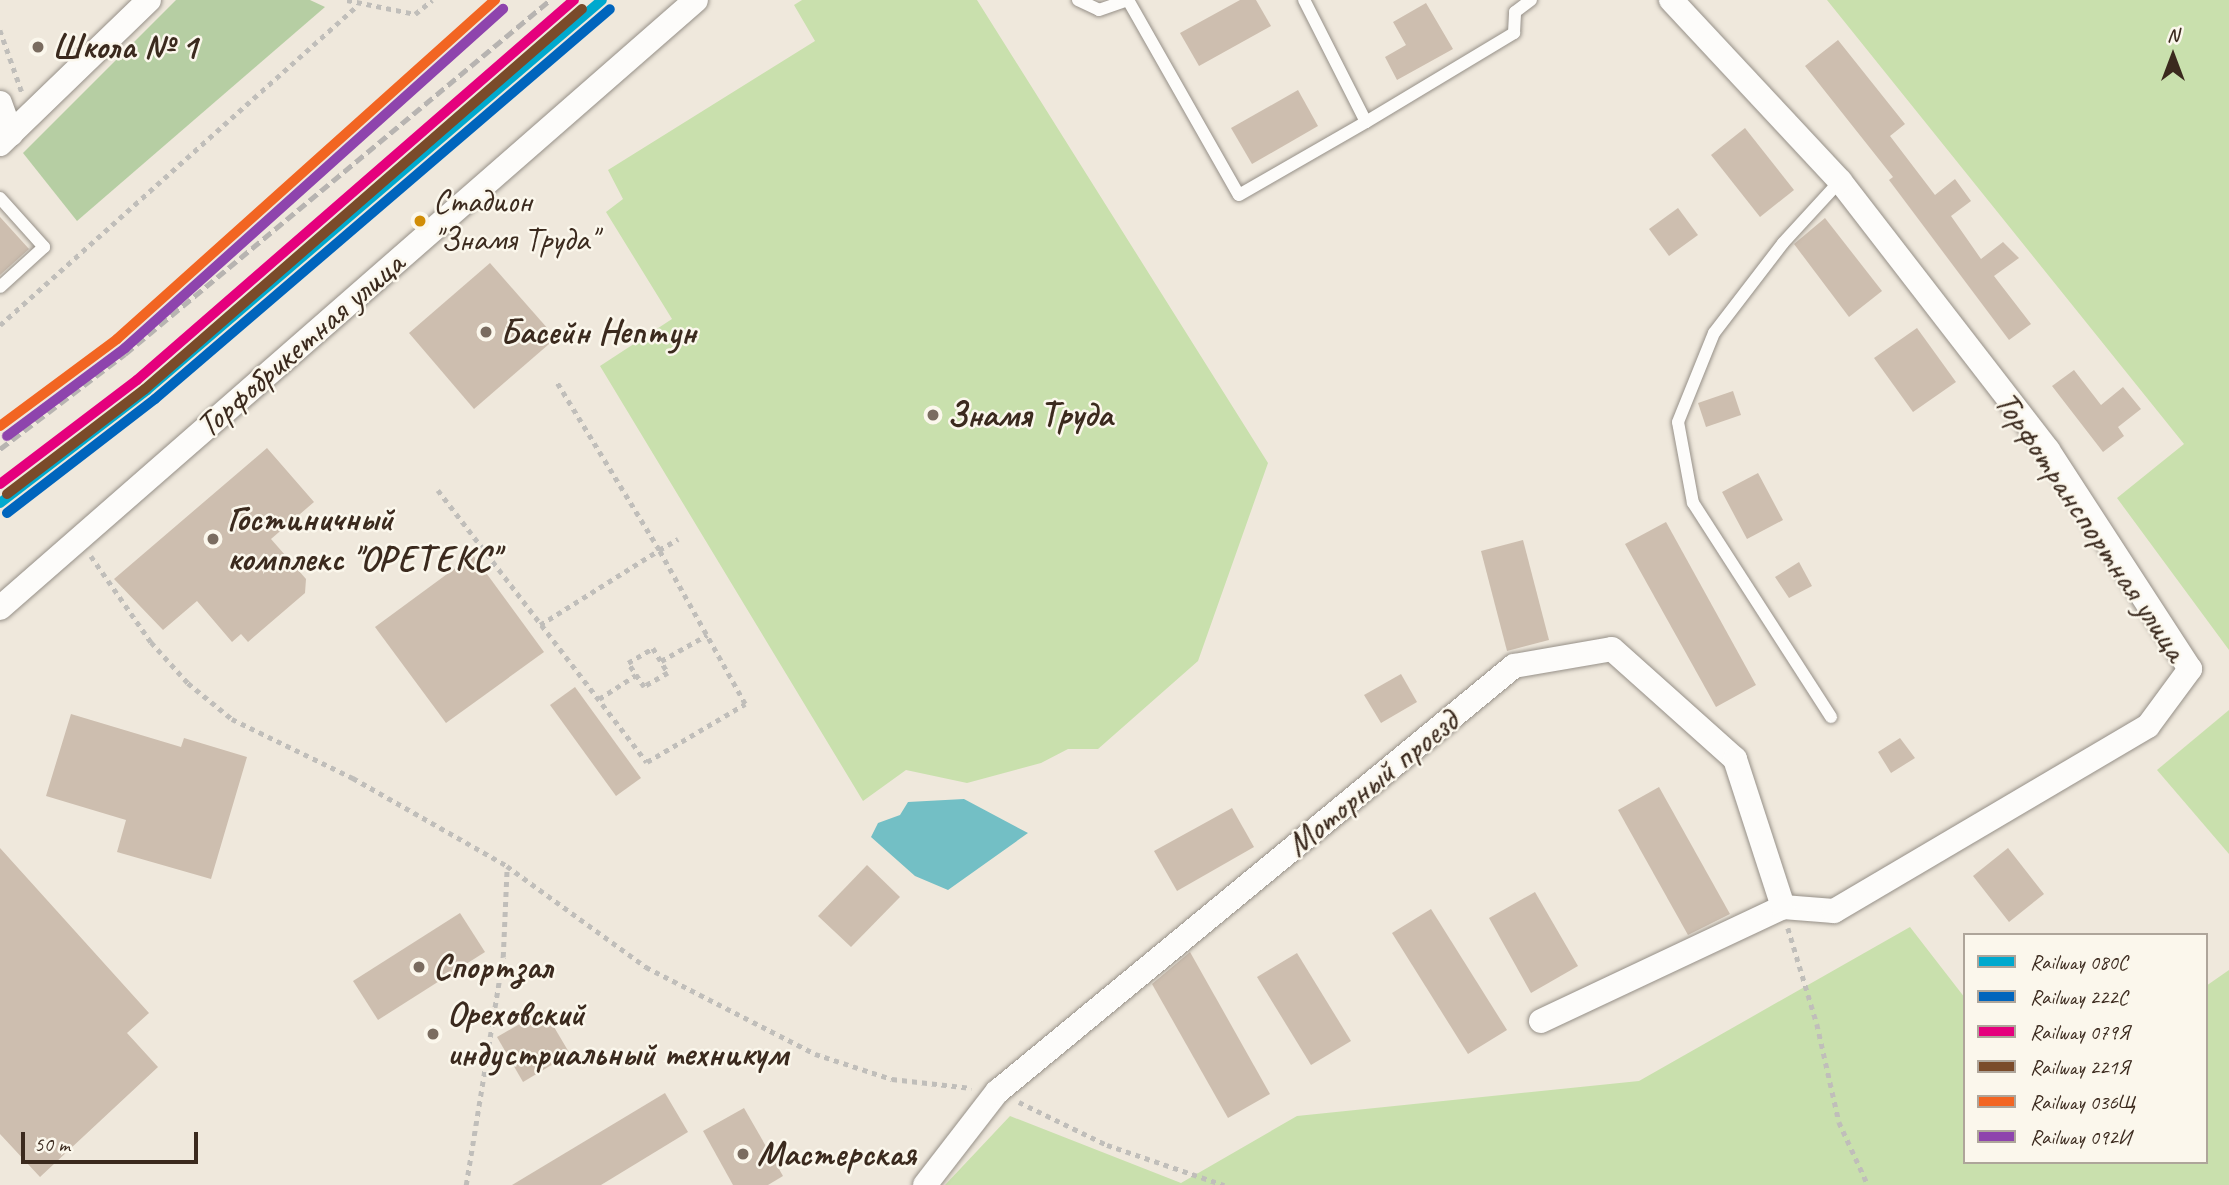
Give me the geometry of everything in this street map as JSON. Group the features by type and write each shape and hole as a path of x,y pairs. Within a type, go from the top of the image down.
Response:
{"street":[{"path":"6,139 149,0"},
{"name":"Торфобрикетная улица","path":"0,608 696,0"},
{"name":"Торфотранспортная улица","path":"1541,1021 1783,907 1834,911 2148,726 2190,669 2048,450 1840,181 1671,0"},
{"path":"0,103 6,139"},
{"name":"Моторный проезд","path":"925,1185 997,1092 1514,666 1612,649 1735,758 1783,907"}],"lane":[{"path":"1078,0 1099,10 1128,0 1239,195 1514,33 1515,12 1531,0"},
{"path":"1304,0 1366,122"},
{"path":"1831,717 1693,503 1678,422 1714,333 1783,243 1840,181"},
{"path":"0,198 44,247 19,264 3,280"}],"path":[{"path":"347,0 358,5 415,15 432,0"},
{"path":"0,324 358,5"},
{"path":"0,30 30,115"},
{"path":"438,490 647,762 745,704 659,550 556,381"},
{"path":"78,538 151,642 188,683 232,719 353,778 508,866 646,967 815,1054 892,1079 997,1092 1107,1145 1224,1185"},
{"path":"540,625 678,539"},
{"path":"661,661 707,635"},
{"path":"653,648 661,661 668,673 644,687 628,663 653,648"},
{"path":"599,699 636,675"},
{"path":"466,1185 503,957 508,866"},
{"path":"1783,907 1839,1122 1868,1185"}],"green space":[{"path":"176,0 310,0 325,7 77,221 23,153"},
{"name":"Знамя Труда","path":"802,0 977,0 1268,463 1198,661 1098,749 1068,749 1041,763 967,783 906,770 863,801 600,366 672,319 606,212 623,199 608,170 815,41 794,5"},
{"path":"1827,0 2229,0 2229,650 2117,498 2184,444"},
{"path":"2229,710 2229,854 2157,770"},
{"path":"1910,927 1963,995 1963,1164 2208,1164 2208,985 2229,970 2229,1185 945,1185 1010,1116 1181,1183 1297,1116 1639,1081"}],"water":[{"path":"964,799 1028,833 948,890 915,876 871,837 878,823 900,815 908,802"}],"building":[{"path":"1240,0 1256,0 1271,26 1199,66 1180,33"},
{"path":"1426,3 1453,49 1397,80 1385,57 1406,45 1393,22"},
{"path":"1838,40 1905,124 1890,136 1935,195 1955,179 1971,201 1951,216 1981,259 2003,242 2019,258 1994,276 2031,324 2009,340 1889,180 1893,177 1805,66"},
{"path":"1298,90 1318,126 1252,164 1231,128"},
{"path":"1745,128 1794,190 1760,217 1711,155"},
{"path":"1678,208 1698,235 1669,256 1649,229"},
{"path":"0,217 29,249 0,275"},
{"path":"1825,218 1882,291 1849,317 1794,244"},
{"path":"490,263 556,338 474,409 409,333"},
{"path":"1917,328 1956,382 1913,412 1874,358"},
{"path":"2074,370 2101,405 2123,387 2141,409 2118,427 2124,436 2103,452 2052,386"},
{"path":"1733,391 1741,415 1706,427 1698,403"},
{"path":"267,448 314,502 271,539 306,579 305,593 248,642 241,634 232,642 197,601 163,630 114,579"},
{"path":"1758,473 1783,520 1747,539 1722,492"},
{"path":"1666,522 1756,685 1716,707 1625,544"},
{"path":"1523,540 1549,640 1507,651 1481,551"},
{"path":"473,555 544,652 446,723 375,627"},
{"path":"1799,562 1812,586 1789,598 1775,577"},
{"path":"1401,674 1417,702 1381,723 1364,695"},
{"path":"575,687 641,778 616,796 550,705"},
{"path":"71,714 181,747 184,738 247,757 211,879 117,852 126,820 46,796"},
{"path":"1900,738 1915,758 1891,773 1878,752"},
{"path":"1659,787 1730,914 1688,935 1618,810"},
{"path":"1232,808 1254,847 1177,891 1154,851"},
{"path":"0,848 149,1013 127,1033 158,1067 40,1177 0,1134"},
{"path":"2008,848 2044,894 2009,922 1973,876"},
{"path":"867,865 900,897 851,947 818,916"},
{"path":"1535,892 1578,966 1531,993 1489,918"},
{"path":"1431,909 1507,1030 1468,1054 1392,933"},
{"name":"Спортзал","path":"460,913 485,952 378,1020 353,981"},
{"path":"1190,952 1270,1094 1228,1118 1152,984"},
{"path":"1297,953 1351,1041 1311,1065 1257,977"},
{"path":"544,1010 570,1054 523,1082 497,1037"},
{"path":"665,1093 688,1132 601,1185 512,1185"},
{"name":"Мастерская","path":"744,1108 783,1176 768,1185 733,1185 703,1131"}],"railway":[{"path":"0,449 125,354 550,0"}],"rail line":[{"name":"036Щ","path":"0,426 117,339 495,0"},
{"name":"079Я","path":"0,484 137,380 574,0"},
{"name":"080С","path":"0,503 147,390 602,0"},
{"name":"092И","path":"7,436 125,348 503,9"},
{"name":"221Я","path":"7,494 145,389 582,9"},
{"name":"222С","path":"7,513 155,399 610,9"}],"place":[{"name":"Школа № 1","path":"38,47"},
{"name":"Стадион \"Знамя Труда\"","path":"420,221"},
{"name":"Басейн Нептун","path":"486,332"},
{"name":"Знамя Труда","path":"933,415"},
{"name":"Гостиничный комплекс \"ОРЕТЕКС\"","path":"213,539"},
{"name":"Спортзал","path":"419,967"},
{"name":"Ореховский индустриальный техникум","path":"433,1034"},
{"name":"Мастерская","path":"743,1154"}]}
